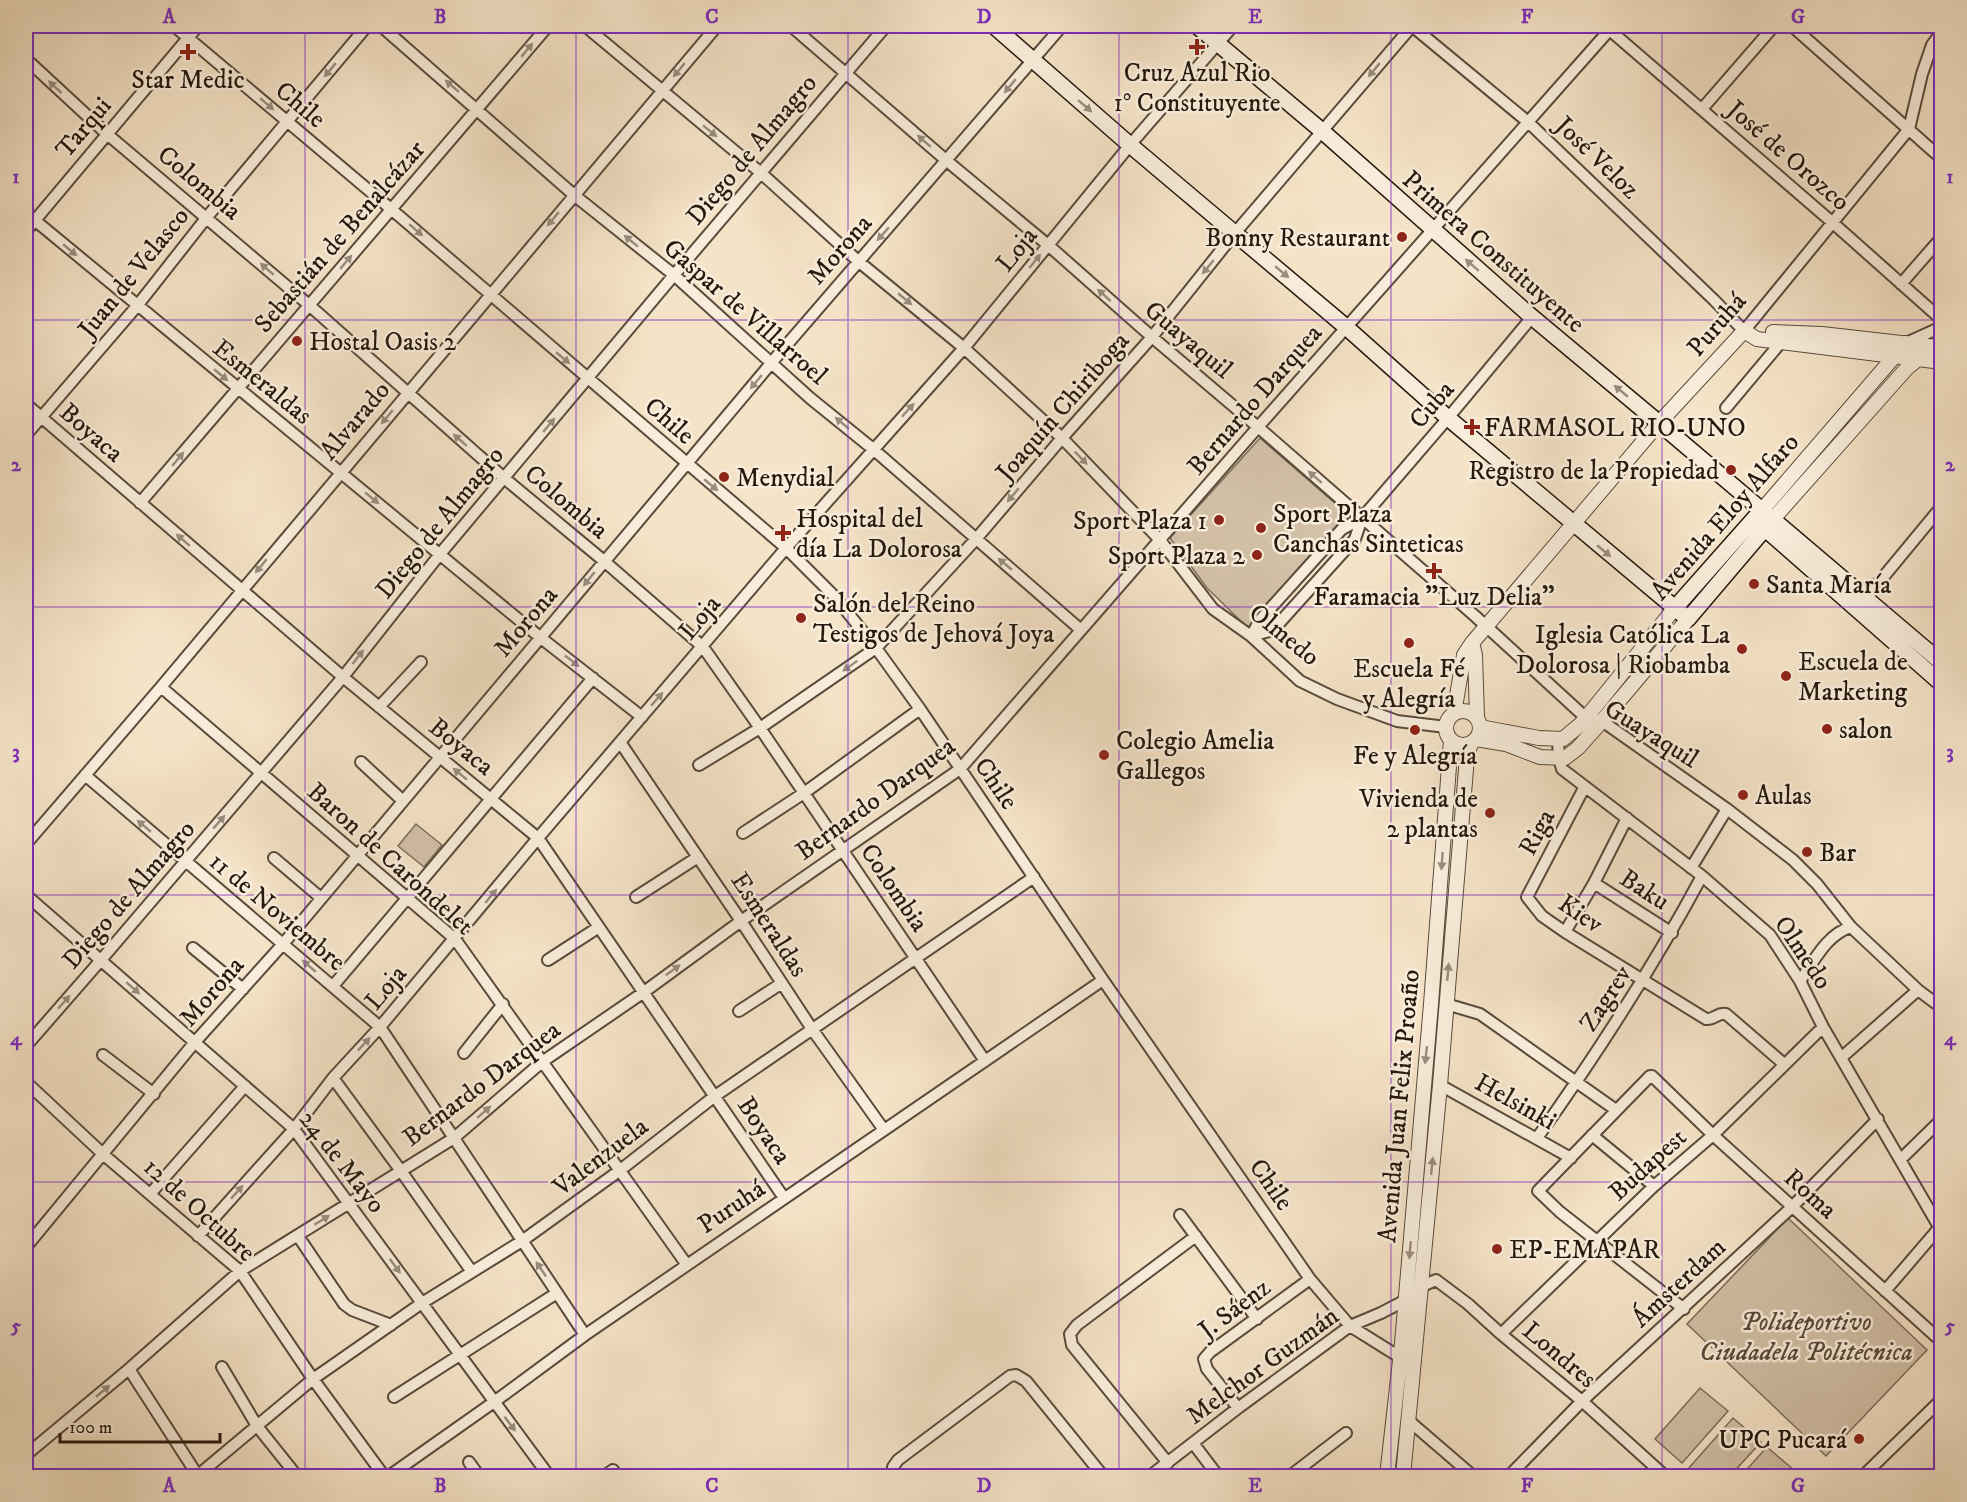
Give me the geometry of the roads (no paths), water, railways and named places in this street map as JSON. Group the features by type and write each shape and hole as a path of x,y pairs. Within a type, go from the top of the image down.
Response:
{"main road":[{"path":"994,26 1130,145 1346,327 1448,418 1688,619"},
{"name":"Primera Constituyente","path":"1197,26 1322,131 1532,317 1659,423 1764,519"},
{"path":"1764,519 1866,598 1941,663"},
{"path":"1764,519 1941,684"},
{"name":"Avenida Eloy Alfaro","path":"1674,609 1764,519"},
{"name":"Avenida Eloy Alfaro","path":"1688,619 1764,519"}],"street":[{"name":"Chile","path":"174,26 786,548 836,598 920,709 1103,980 1310,1279 1350,1326 1414,1366"},
{"name":"Tarqui","path":"26,231 30,217 107,134 198,26"},
{"name":"Juan de Velasco","path":"26,435 137,306 207,217 367,26"},
{"name":"Gaspar de Villarroel","path":"381,26 478,108 574,195 674,275 771,363 1081,630"},
{"name":"Sebastián de Benalcázar","path":"140,503 548,26"},
{"name":"Olmedo","path":"585,26 761,173 858,261 964,348 1062,438 1160,540 1213,609 1251,636 1300,681 1337,699 1397,721 1448,734"},
{"name":"Alvarado","path":"26,844 161,687 717,26"},
{"name":"Guayaquil","path":"791,26 1048,245 1152,338 1258,426 1486,626 1585,717 1602,721 1727,809 1793,860 1817,884 1851,927 1918,990 1941,1008"},
{"name":"Diego de Almagro","path":"26,1046 343,677 440,554 886,26"},
{"name":"Morona","path":"26,1247 195,1042 283,944 771,363 1062,26"},
{"name":"Loja","path":"198,1236 294,1129 333,1078 380,1027 786,548 964,348 1130,145 1233,26"},
{"name":"José Veloz","path":"1412,26 1527,122 1706,291 1744,331"},
{"name":"Joaquín Chiriboga","path":"699,765 760,728 876,648 976,539 1062,438 1152,338 1235,233 1412,26"},
{"path":"1702,109 1774,26"},
{"path":"1792,26 1941,159"},
{"name":"Bernardo Darquea","path":"26,1455 129,1369 240,1271 454,1138 542,1062 960,769 1609,27"},
{"name":"José de Orozco","path":"1609,27 1833,223 1901,284 1941,324"},
{"name":"Puruhá","path":"1486,626 1659,423 1744,331 1909,129 1922,74 1932,45 1941,31"},
{"name":"Colombia","path":"26,59 107,134 207,217 504,478 703,647 985,1061"},
{"name":"Esmeraldas","path":"30,217 541,638 642,717"},
{"path":"1901,284 1941,237"},
{"name":"Cuba","path":"1251,636 1260,620 1342,530 1362,518 1532,317"},
{"path":"1744,331 1822,334 1938,347 1941,324"},
{"path":"1906,343 1941,324"},
{"path":"1744,331 1757,339 1941,362"},
{"path":"1726,408 1782,341"},
{"name":"Avenida Eloy Alfaro","path":"1764,519 1893,356 1906,343"},
{"name":"Avenida Eloy Alfaro","path":"1764,519 1917,359 1938,347"},
{"name":"Boyaca","path":"26,404 343,677 538,838 784,1198"},
{"path":"1866,598 1941,506"},
{"name":"Cuba","path":"1251,636 1273,630 1355,539 1362,518"},
{"name":"Avenida Eloy Alfaro","path":"1558,740 1571,734 1581,724 1674,609"},
{"name":"Avenida Eloy Alfaro","path":"1562,758 1578,748 1688,619"},
{"path":"1454,713 1464,655 1486,626"},
{"name":"Avenida Juan Felix Proaño","path":"1403,1476 1440,1085 1467,757 1476,732 1475,655 1472,643"},
{"path":"379,707 421,662"},
{"path":"333,986 593,678"},
{"name":"Baron de Carondelet","path":"161,687 455,939 687,1265"},
{"path":"743,833 804,793 920,709"},
{"path":"1454,713 1449,717 1448,734 1460,745 1476,732 1558,740 1562,758 1540,757 1476,732 1466,711 1454,713"},
{"name":"Avenida Juan Felix Proaño","path":"1387,1476 1406,1300 1431,1004 1448,734"},
{"name":"Esmeraldas","path":"620,742 812,1029 884,1130"},
{"name":"Olmedo","path":"1562,758 1562,769 1584,788 1702,876 1770,934 1800,981 1823,1027 1940,1230"},
{"path":"361,762 403,801"},
{"name":"11 de Noviembre","path":"85,776 380,1027 585,1335"},
{"name":"Riga","path":"1527,897 1584,788"},
{"path":"1691,868 1727,809"},
{"path":"1565,932 1594,883 1627,818"},
{"path":"636,897 698,857"},
{"path":"274,858 321,898"},
{"name":"Zagrev","path":"1537,1138 1577,1083 1643,980 1672,933 1702,876"},
{"name":"Valenzuela","path":"198,1476 313,1379 422,1303 522,1241 619,1171 715,1096 1034,878"},
{"name":"Baku","path":"1594,883 1672,933"},
{"name":"24 de Mayo","path":"26,895 294,1129 549,1476"},
{"name":"Kiev","path":"1527,897 1542,916 1565,932 1706,1019 1726,1014 1784,1064"},
{"path":"548,960 599,927"},
{"path":"1800,981 1839,931 1851,927"},
{"path":"193,948 243,989"},
{"name":"Puruhá","path":"389,1476 585,1335 1103,980"},
{"path":"739,1011 782,983"},
{"path":"1842,1057 1918,990"},
{"path":"464,1053 503,1004"},
{"path":"1446,1004 1480,1014 1616,1110 1538,1191 1597,1242 1684,1309"},
{"name":"Budapest","path":"1501,1334 1654,1186 1713,1135 1823,1027"},
{"path":"103,1055 153,1094"},
{"name":"Roma","path":"1616,1110 1651,1076 1941,1342"},
{"path":"333,1078 472,1272"},
{"name":"12 de Octubre","path":"26,1082 104,1155 240,1271 313,1379 384,1476"},
{"name":"Helsinki","path":"1440,1085 1571,1158"},
{"path":"151,1193 244,1086"},
{"name":"Ámsterdam","path":"1509,1476 1582,1401 1792,1207 1878,1119"},
{"path":"1901,1160 1941,1119"},
{"path":"1592,1136 1654,1186"},
{"path":"1180,1215 1257,1319"},
{"path":"1885,1291 1940,1230"},
{"path":"298,1236 344,1305 391,1325"},
{"path":"1168,1462 1072,1345 1070,1334 1077,1325 1196,1236"},
{"name":"J. Sáenz","path":"1238,1408 1207,1369 1204,1359 1210,1352 1310,1279"},
{"name":"Londres","path":"1420,1287 1436,1280 1468,1304 1582,1401 1665,1476"},
{"name":"Melchor Guzmán","path":"1150,1476 1350,1326 1406,1300 1420,1287"},
{"path":"394,1397 557,1293"},
{"path":"222,1367 257,1426 297,1476"},
{"path":"129,1369 198,1476"},
{"path":"896,1476 893,1467 898,1460 1010,1376 1016,1375 1026,1381 1103,1476"},
{"path":"1867,1475 1941,1399"},
{"path":"1408,1420 1473,1476"},
{"path":"1290,1476 1346,1433"},
{"path":"1193,1443 1218,1476"},
{"path":"469,1462 479,1476"},
{"path":"604,1476 614,1470"},
{"path":"26,1473 29,1476"}],"place":[{"name":"Cruz Azul Rio 1° Constituyente","path":"1197,47"},
{"name":"Star Medic","path":"188,52"},
{"name":"Bonny Restaurant","path":"1402,237"},
{"name":"Hostal Oasis 2","path":"297,341"},
{"name":"FARMASOL RIO-UNO","path":"1472,427"},
{"name":"Registro de la Propiedad","path":"1731,470"},
{"name":"Menydial","path":"724,477"},
{"name":"Sport Plaza 1","path":"1219,520"},
{"name":"Sport Plaza Canchas Sinteticas","path":"1261,528"},
{"name":"Hospital del día La Dolorosa","path":"783,533"},
{"name":"Sport Plaza 2","path":"1257,555"},
{"name":"Faramacia \"Luz Delia\"","path":"1434,571"},
{"name":"Santa María","path":"1754,584"},
{"name":"Salón del Reino Testigos de Jehová Joya","path":"801,618"},
{"name":"Escuela Fé y Alegría","path":"1409,643"},
{"name":"Iglesia Católica La Dolorosa | Riobamba","path":"1742,649"},
{"name":"Escuela de Marketing","path":"1786,676"},
{"name":"salon","path":"1827,729"},
{"name":"Fe y Alegría","path":"1415,730"},
{"name":"Colegio Amelia Gallegos","path":"1104,755"},
{"name":"Aulas","path":"1743,795"},
{"name":"Vivienda de 2 plantas","path":"1490,813"},
{"name":"Bar","path":"1807,852"},
{"name":"EP-EMAPAR","path":"1497,1249"},
{"name":"UPC Pucará","path":"1859,1439"}],"park label":[{"name":"Polideportivo Ciudadela Politécnica","path":"1806,1336"}]}
